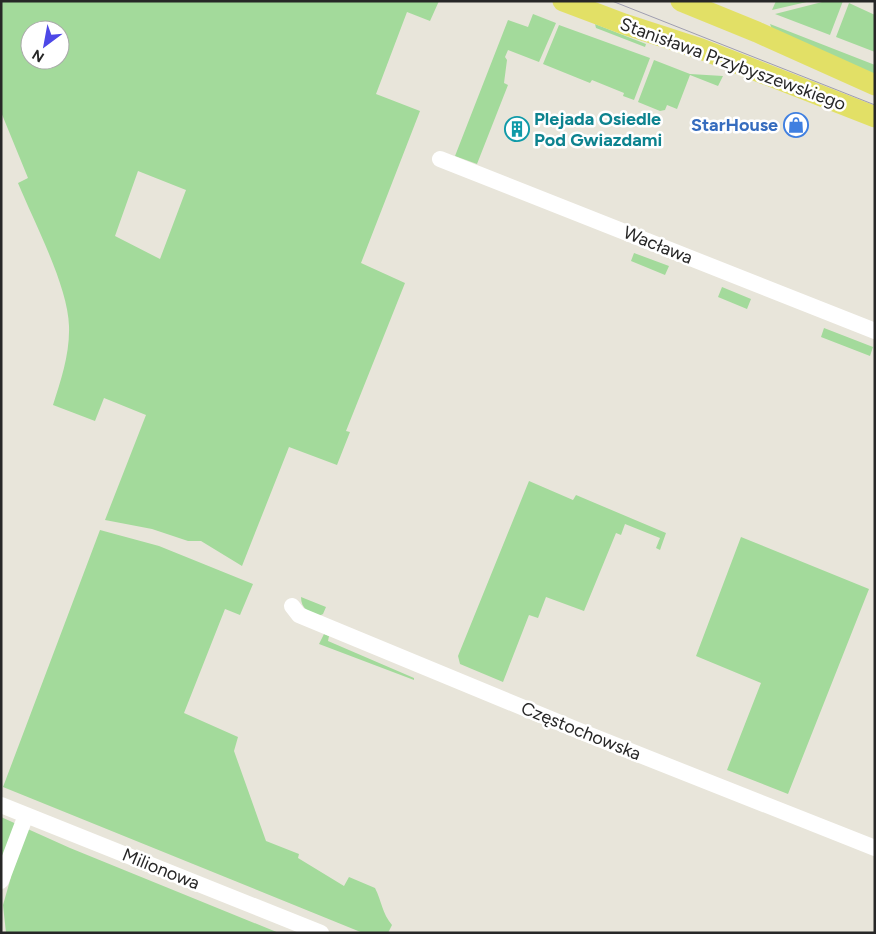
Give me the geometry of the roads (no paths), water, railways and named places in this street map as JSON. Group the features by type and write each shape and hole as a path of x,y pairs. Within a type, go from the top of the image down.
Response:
{"main road":[{"name":"Stanisława Przybyszewskiego","path":"563,1 624,24 701,49 875,117"},
{"name":"Stanisława Przybyszewskiego","path":"681,1 875,84"}],"street":[{"name":"Wacława","path":"440,159 875,331"},
{"name":"Częstochowska","path":"292,606 299,614 416,664 874,846"},
{"name":"Milionowa","path":"1,805 321,933"},
{"path":"1,881 26,815"}],"tram line":[{"path":"612,1 875,105"}],"place":[{"name":"StarHouse","path":"796,125"},
{"name":"Plejada Osiedle Pod Gwiazdami","path":"517,129"}]}
